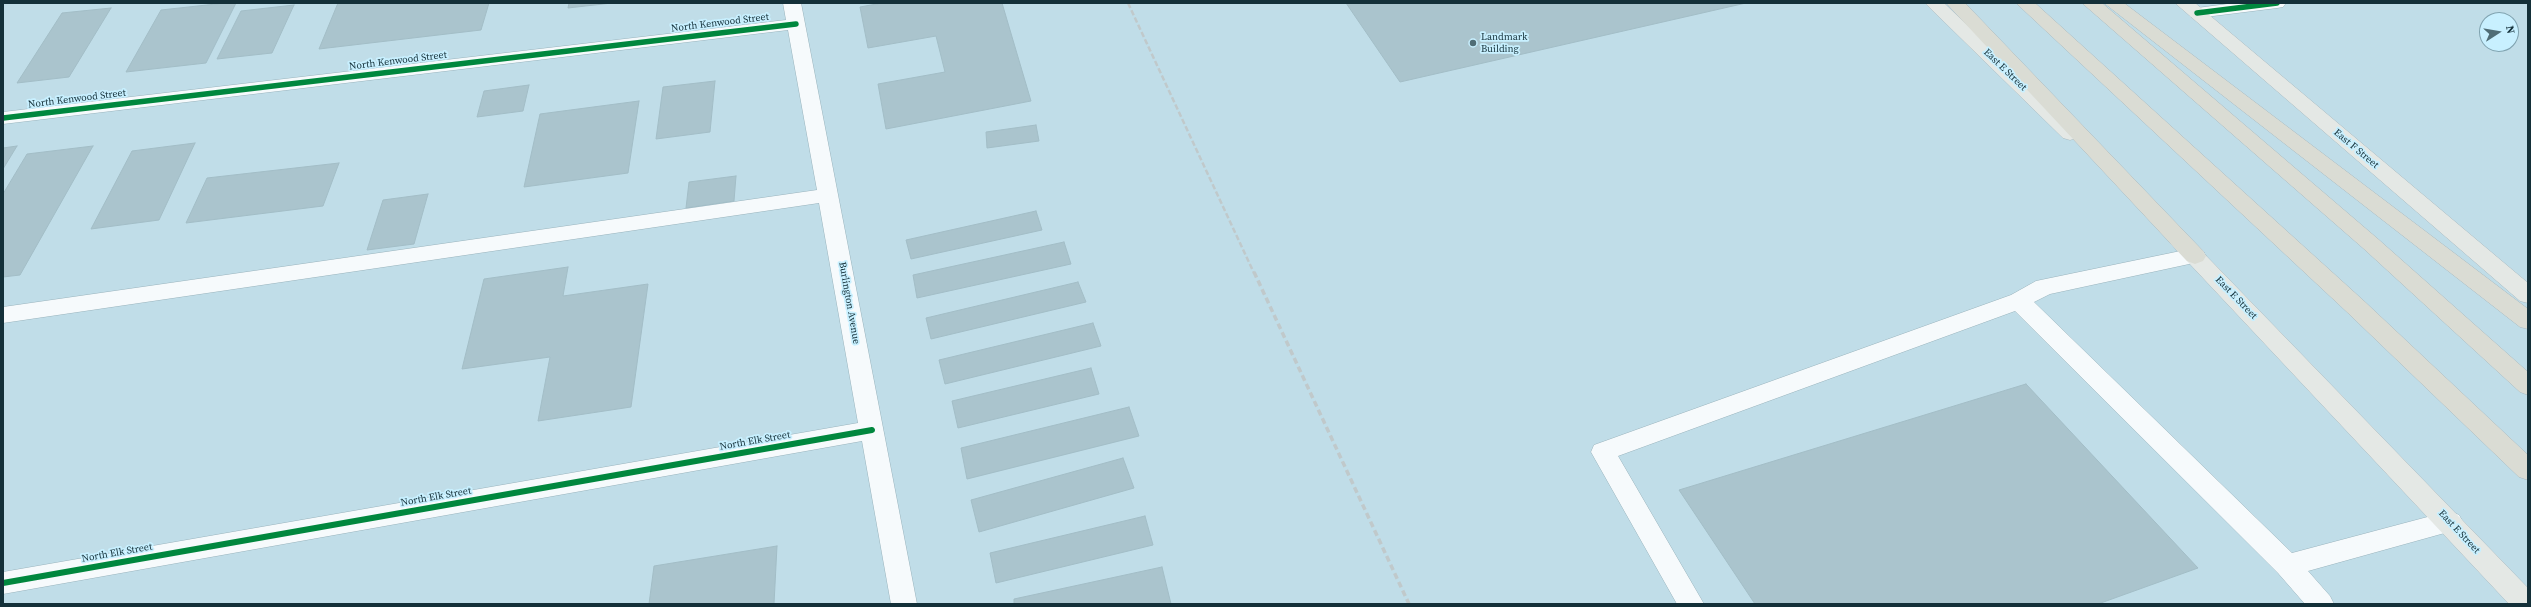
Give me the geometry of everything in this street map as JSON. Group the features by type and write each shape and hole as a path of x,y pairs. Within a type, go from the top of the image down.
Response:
{"highway":[{"path":"1955,3 2195,256"},
{"path":"2024,3 2356,307 2528,470"},
{"path":"2091,3 2371,244 2528,386"},
{"path":"2113,3 2528,322"}],"main road":[{"name":"East E Street","path":"1934,3 2195,256 2450,522 2526,604"},
{"name":"East F Street","path":"2190,8 2528,295"}],"street":[{"path":"2190,8 2277,3"},
{"name":"North Kenwood Street","path":"3,118 794,13"},
{"name":"Burlington Avenue","path":"794,13 904,604"},
{"path":"3,315 829,195"},
{"path":"1691,604 1603,452 2019,302 2044,287 2195,256"},
{"path":"2019,302 2287,565 2321,604"},
{"name":"North Elk Street","path":"3,583 872,430"},
{"path":"2287,565 2450,522"}],"building":[{"path":"236,3 206,63 126,72 161,10"},
{"path":"338,3 489,3 481,30 319,49"},
{"path":"569,3 612,3 568,8"},
{"path":"882,3 1002,3 1031,101 886,129 878,84 945,72 936,36 868,48 860,7"},
{"name":"Landmark Building","path":"1346,3 1746,3 1400,82"},
{"path":"294,5 272,53 217,59 241,11"},
{"path":"111,8 69,77 17,83 62,13"},
{"path":"715,81 710,132 656,139 663,87"},
{"path":"529,85 523,111 477,117 484,91"},
{"path":"639,101 628,173 524,187 540,114"},
{"path":"1036,125 1039,141 987,148 986,132"},
{"path":"195,143 159,220 91,229 132,151"},
{"path":"17,146 3,169 3,148"},
{"path":"93,146 20,275 3,277 3,194 27,154"},
{"path":"339,163 323,206 186,223 207,178"},
{"path":"736,176 734,201 686,208 689,182"},
{"path":"428,194 414,244 367,250 383,200"},
{"path":"1036,211 1042,230 911,259 906,240"},
{"path":"1064,242 1071,264 917,298 913,275"},
{"path":"568,267 563,296 648,284 631,407 538,421 550,357 462,369 484,279"},
{"path":"1078,282 1086,302 931,339 926,318"},
{"path":"1093,323 1101,346 945,384 939,360"},
{"path":"1091,368 1099,394 958,428 952,401"},
{"path":"2026,384 2198,568 2098,604 1755,604 1679,490"},
{"path":"1129,407 1139,436 967,479 961,448"},
{"path":"1123,458 1134,488 979,532 971,500"},
{"path":"1145,516 1153,545 996,583 990,553"},
{"path":"777,546 774,604 649,604 654,566"},
{"path":"1162,567 1171,604 1014,604 1014,599"}],"railway":[{"path":"1128,3 1254,273"},
{"path":"1254,272 1409,604"}],"cycle path":[{"path":"2197,13 2277,3"},
{"path":"3,118 796,24"},
{"path":"3,583 872,430"}],"place":[{"name":"Landmark Building","path":"1473,43"}]}
